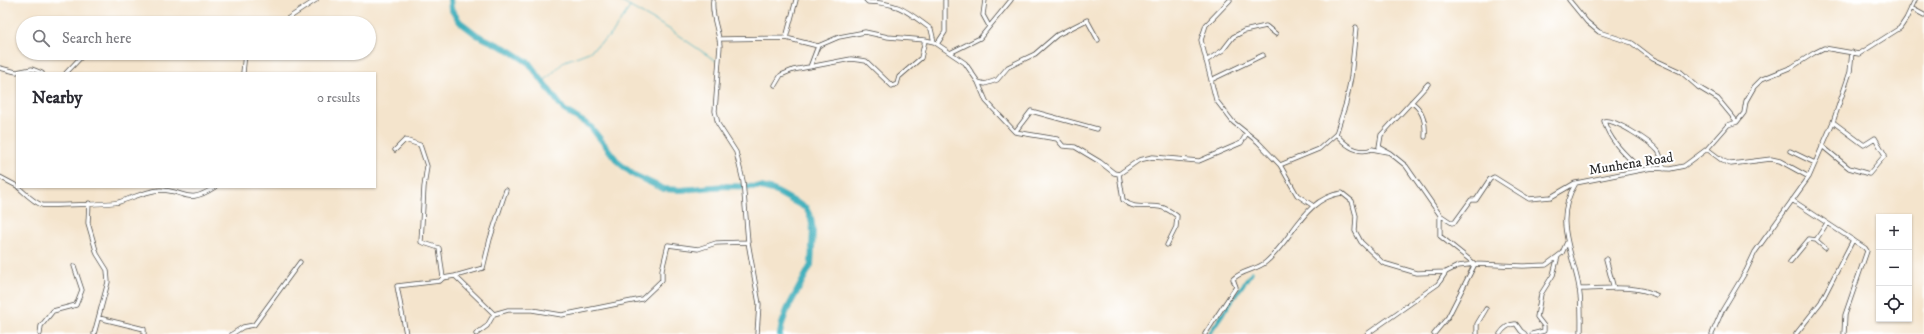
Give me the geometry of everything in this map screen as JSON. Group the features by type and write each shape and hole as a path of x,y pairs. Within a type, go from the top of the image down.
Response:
{"street":[{"path":"292,16 316,0"},
{"path":"713,0 713,18 719,39 715,111 718,124 736,152 743,181 748,242 759,304 757,334"},
{"path":"786,38 796,0"},
{"path":"866,0 868,2 888,3 902,8 932,29 936,43"},
{"path":"936,43 945,32 945,0"},
{"path":"985,0 983,15 989,26"},
{"path":"950,53 980,38 1011,0"},
{"path":"1230,0 1206,25 1201,40 1216,100 1233,122 1247,133 1280,165 1297,195 1312,206"},
{"path":"1569,0 1570,4 1599,32 1632,43 1653,59 1681,72 1698,86 1718,99 1737,122"},
{"name":"Munhena Road","path":"1581,334 1582,307 1564,224 1565,207 1569,194 1576,183 1641,170 1684,166 1707,149 1728,126 1737,122 1744,113 1746,101 1754,87 1762,79 1792,67 1824,48 1859,54 1900,28 1915,0"},
{"path":"1911,8 1924,16"},
{"path":"978,82 985,84 997,80 1008,67 1035,54 1057,35 1087,20 1098,40"},
{"path":"1206,61 1223,50 1233,37 1244,31 1266,26 1276,34"},
{"path":"1280,165 1319,150 1336,134 1346,103 1351,76 1356,27"},
{"path":"719,39 786,38 818,46 839,37 866,32 888,37 926,40 936,43 965,63 978,82 986,101 1015,132 1057,139 1063,146 1075,147 1100,162 1114,173 1119,174"},
{"path":"775,85 781,75 792,70 851,58 866,61 892,86 898,84 899,77 921,58 926,40"},
{"path":"810,67 818,46"},
{"path":"1712,334 1722,311 1746,271 1755,252 1810,177 1833,122 1850,72 1852,52"},
{"path":"1211,80 1263,55"},
{"path":"67,72 78,60"},
{"path":"243,72 244,60"},
{"path":"0,68 16,72 32,69 40,72"},
{"path":"1428,84 1381,136 1379,147 1390,153 1406,166 1440,216 1452,223 1455,222 1466,205 1471,200 1476,200 1490,179 1494,177 1529,199 1551,197 1576,183"},
{"path":"1411,102 1417,106 1423,116 1426,126 1425,137"},
{"path":"1015,132 1031,111 1098,128"},
{"path":"1641,170 1616,144 1608,133 1604,121 1616,123 1652,146 1658,151 1664,169"},
{"path":"1822,146 1849,168 1869,174 1885,155 1875,138 1864,145 1833,122"},
{"path":"1119,174 1139,160 1153,157 1199,161 1242,144 1247,133"},
{"path":"1336,134 1345,145 1360,151 1367,152 1372,149 1390,153"},
{"path":"395,150 405,140 420,145 427,166 424,187 421,242 439,248 443,278"},
{"path":"1707,149 1723,161 1732,164 1771,159 1780,161 1810,177"},
{"path":"1790,151 1815,163"},
{"path":"1119,174 1123,200 1130,206 1160,206 1177,216 1176,227 1168,244"},
{"path":"0,177 16,186"},
{"path":"18,188 35,202 43,206 89,203 107,204 159,190 195,197 206,193 214,188"},
{"path":"406,334 397,286 440,281 443,278 483,268 490,239 506,190"},
{"path":"1205,334 1236,287 1233,279 1265,263 1282,247 1312,206 1331,194 1342,193 1352,201 1356,216 1355,231 1361,242 1383,263 1417,273 1446,272 1458,266 1475,264 1523,266 1546,265 1562,253 1567,241"},
{"path":"1792,200 1865,248 1866,251 1845,315 1844,334"},
{"path":"89,203 88,223 97,254 107,270 108,282 94,334"},
{"path":"1440,216 1440,236 1475,264"},
{"path":"1816,240 1827,222"},
{"path":"1790,262 1809,239 1816,240 1825,248"},
{"path":"1796,334 1821,302 1853,240"},
{"path":"476,334 487,326 494,314 508,310 532,310 562,315 642,299 662,280 662,270 668,245 698,249 716,243 748,242"},
{"path":"1532,334 1544,331 1544,326 1537,317 1541,294 1553,275 1558,255"},
{"path":"1606,259 1614,289"},
{"path":"232,334 244,327 254,325 300,262"},
{"path":"1434,334 1448,317 1475,264"},
{"path":"40,334 41,326 50,313 76,305 82,290 74,266"},
{"path":"1367,334 1438,284 1446,272"},
{"path":"455,276 494,314"},
{"path":"1579,289 1626,288 1640,291 1647,290 1656,295"},
{"path":"1476,334 1477,324 1486,309"},
{"path":"99,318 144,329 144,334"},
{"path":"1500,334 1502,330 1516,324 1525,334"}],"waterway":[{"path":"450,0 451,9 460,22 477,35 509,50 529,63 564,110 590,126 619,163 634,175 664,189 681,190 726,186 761,187 773,190 806,208 811,218 813,231 811,265 787,310 780,334"},
{"path":"618,0 669,29 716,61"},
{"path":"543,82 565,61 589,52 612,34 630,7"},
{"path":"1209,334 1252,272"}]}
